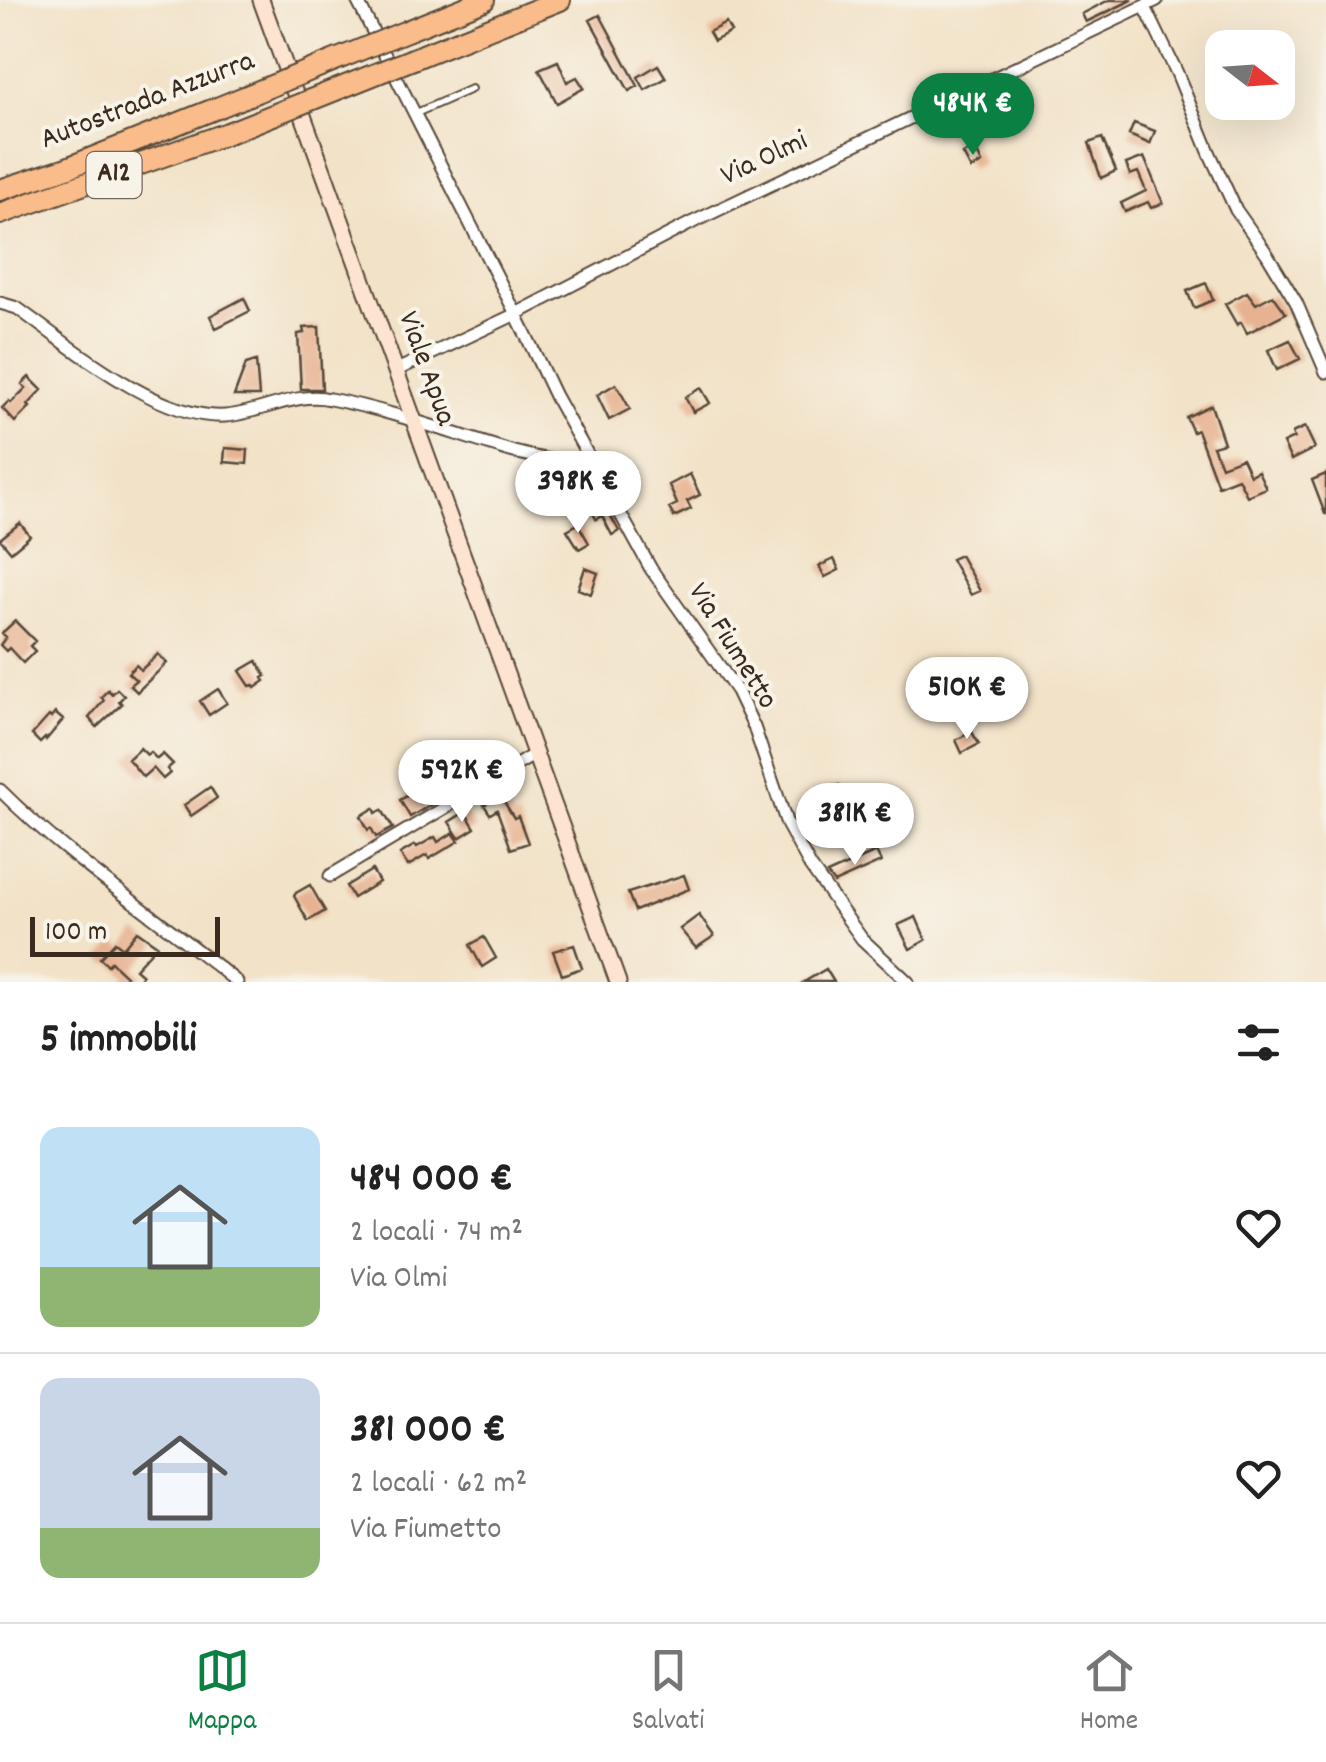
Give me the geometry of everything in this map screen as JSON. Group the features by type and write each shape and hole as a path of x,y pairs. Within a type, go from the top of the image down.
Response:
{"highway":[{"name":"Autostrada Azzurra","path":"0,190 67,168 484,0"},
{"name":"Autostrada Azzurra","path":"0,214 228,133 560,0"}],"street":[{"name":"Viale Apua","path":"261,0 618,982"},
{"name":"Via Fiumetto","path":"357,0 555,396 650,569 736,690 754,727 787,824 810,866 862,940 908,982"},
{"name":"Via Olmi","path":"396,370 516,314 693,222 1157,0"},
{"path":"1145,7 1236,210 1296,302 1326,372"},
{"path":"0,303 18,308 121,382 197,414 226,416 286,401 324,397 413,418 516,452 597,469"},
{"path":"330,876 535,754"},
{"path":"0,790 64,849 237,982"}],"lane":[{"path":"414,114 471,89"}],"building":[{"path":"1109,0 1132,0 1086,22 1082,14"},
{"path":"600,15 638,86 629,91 590,20"},
{"path":"726,23 731,32 714,41 709,32"},
{"path":"558,61 567,82 577,77 584,88 557,103 539,69"},
{"path":"658,65 666,78 645,90 638,77"},
{"path":"1134,123 1155,131 1150,144 1129,135"},
{"path":"1102,138 1116,171 1101,178 1089,143"},
{"path":"975,148 982,163 971,169 963,154"},
{"path":"1144,157 1163,203 1151,208 1148,202 1125,212 1121,203 1146,191 1138,172 1130,175 1126,164"},
{"path":"1206,283 1213,300 1194,308 1187,291"},
{"path":"1247,292 1256,304 1273,295 1286,313 1247,333 1241,322 1237,325 1225,304"},
{"path":"244,298 250,311 216,328 210,316"},
{"path":"319,327 322,389 301,389 298,334 304,333 303,328"},
{"path":"1290,340 1300,359 1277,370 1268,350"},
{"path":"256,361 259,396 234,396 246,364"},
{"path":"29,377 42,390 15,422 2,408 26,388 22,384"},
{"path":"616,384 630,409 609,420 597,395"},
{"path":"701,388 710,403 693,412 685,397"},
{"path":"1211,405 1224,443 1213,446 1221,466 1242,458 1250,475 1258,471 1266,488 1247,496 1238,478 1218,486 1197,430 1193,432 1186,417"},
{"path":"1305,427 1315,448 1291,460 1283,443"},
{"path":"225,448 248,450 247,464 224,462"},
{"path":"690,474 700,495 687,501 691,509 674,517 669,508 677,504 669,485"},
{"path":"1326,474 1326,514 1325,514 1312,480"},
{"path":"599,495 619,531 612,535 602,516 596,519 587,501"},
{"path":"20,523 30,536 11,552 0,539"},
{"path":"578,524 589,543 579,549 567,530"},
{"path":"960,555 980,591 971,595 951,559"},
{"path":"834,559 839,570 825,577 819,566"},
{"path":"585,568 598,573 591,594 578,589"},
{"path":"15,621 35,641 30,646 35,651 23,663 9,648 6,651 0,645 6,637 2,633"},
{"path":"158,654 167,663 137,692 130,685 136,680 128,673 136,665 141,670"},
{"path":"257,661 266,676 255,688 240,671"},
{"path":"117,689 124,696 119,701 122,704 97,727 89,718 104,700 101,697 108,690 112,694"},
{"path":"218,689 227,703 209,715 200,701"},
{"path":"55,713 63,720 40,743 32,735"},
{"path":"972,732 979,744 962,753 956,740"},
{"path":"140,748 157,759 163,754 173,764 167,769 170,773 163,779 153,768 143,777 128,759"},
{"path":"442,771 454,787 410,817 400,800"},
{"path":"839,785 849,801 821,812 813,794"},
{"path":"210,787 217,798 191,816 184,805"},
{"path":"497,790 514,818 518,816 528,843 511,849 497,810 490,814 484,805 483,799"},
{"path":"374,808 376,813 382,810 393,828 376,837 361,816"},
{"path":"465,812 475,828 459,838 449,822"},
{"path":"453,833 459,841 429,859 427,855 408,866 400,854 435,837 438,842"},
{"path":"876,852 881,862 834,883 827,874"},
{"path":"372,870 379,882 353,898 346,886"},
{"path":"684,875 689,889 635,911 628,893"},
{"path":"310,885 325,911 308,921 294,896"},
{"path":"699,915 714,936 696,948 680,929"},
{"path":"916,917 926,940 910,949 898,925"},
{"path":"137,931 157,945 135,969 142,975 136,982 121,982 126,976 100,958 115,942 123,948"},
{"path":"484,937 496,958 482,967 470,945"},
{"path":"574,945 582,968 562,975 553,951"},
{"path":"826,969 834,982 804,982"}]}
